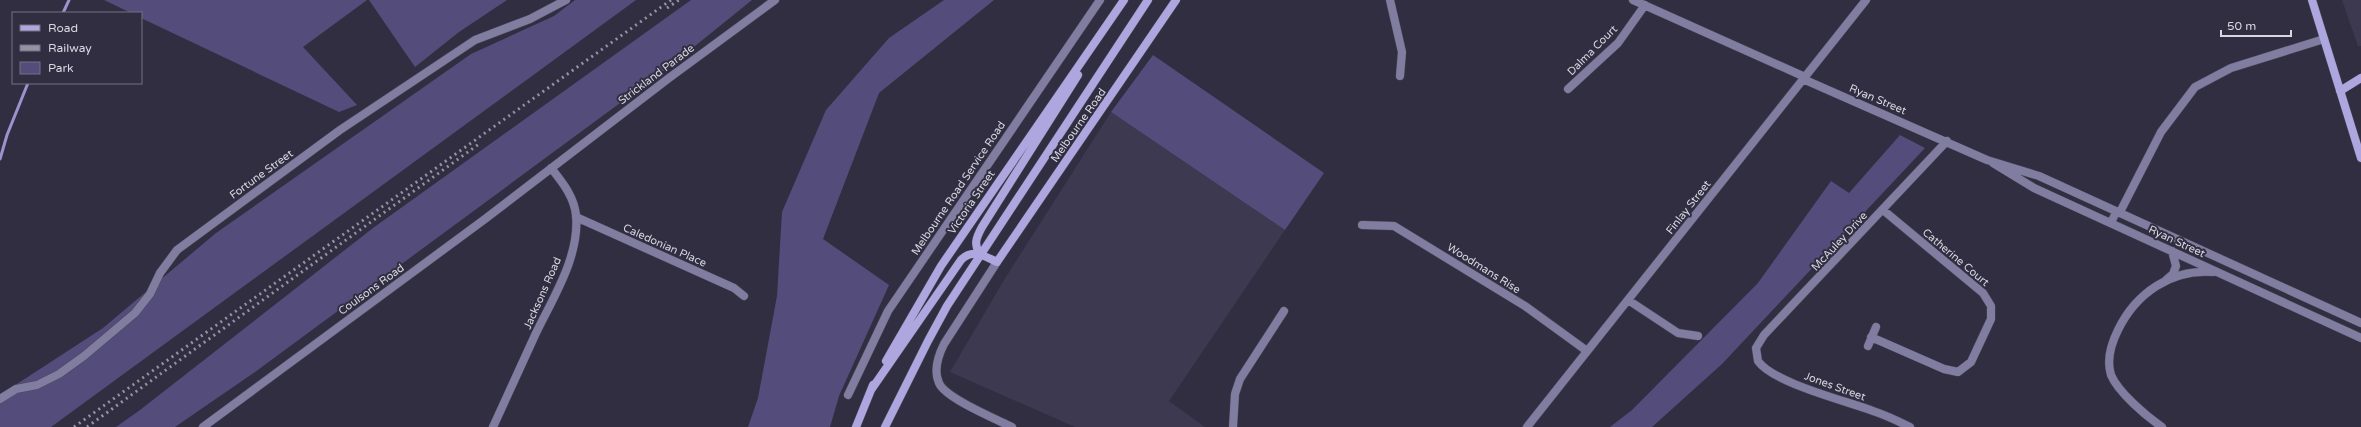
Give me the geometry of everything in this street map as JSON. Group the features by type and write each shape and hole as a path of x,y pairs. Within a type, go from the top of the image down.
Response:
{"main road":[{"path":"981,255 976,249 976,242 982,227 1124,0"},
{"name":"Victoria Street","path":"856,427 871,390 904,327 941,266 1124,0"},
{"path":"886,427 928,340 947,306 1148,0"},
{"name":"Melbourne Road","path":"997,262 1176,0"},
{"path":"2312,0 2361,158"},
{"path":"2340,91 2361,78"},
{"path":"871,390 961,260 970,253 981,255 997,262"}],"street":[{"name":"Fortune Street","path":"0,399 16,389 37,385 59,374 84,356 135,313 150,294 160,273 177,250 340,130 475,40 530,19 566,0"},
{"name":"Strickland Parade","path":"551,168 775,0"},
{"name":"Melbourne Road Service Road","path":"848,396 888,311 1100,0"},
{"path":"1390,0 1402,52 1400,76"},
{"name":"Ryan Street","path":"1633,0 1946,142 1988,160 2023,170 2120,212 2361,323"},
{"name":"Finlay Street","path":"1527,427 1866,0"},
{"name":"Dalma Court","path":"1568,89 1618,43 1645,6"},
{"path":"2111,223 2115,214 2120,212 2161,132 2195,87 2231,68 2324,39"},
{"name":"McAuley Drive","path":"1757,359 1756,348 1762,338 1946,142"},
{"name":"Ryan Street","path":"1988,160 2034,188 2361,338"},
{"name":"Jacksons Road","path":"493,427 566,268 574,241 576,217 570,195 551,168"},
{"name":"Coulsons Road","path":"203,427 479,224 551,168"},
{"name":"Catherine Court","path":"1872,337 1944,370 1958,372 1972,362 1992,314 1991,304 1983,293 1883,210"},
{"name":"Caledonian Place","path":"576,217 734,288 744,296"},
{"name":"Woodmans Rise","path":"1362,225 1394,226 1529,309 1587,351"},
{"path":"2162,427 2117,385 2111,373 2109,359 2112,342 2129,311 2142,296 2173,274 2176,266 2172,251"},
{"name":"Melbourne Road","path":"997,262 944,344 938,356 936,373 940,386 948,393 1012,427"},
{"path":"2166,280 2200,272 2221,274"},
{"path":"1628,300 1678,333 1698,336"},
{"path":"1233,427 1235,394 1240,379 1284,311"},
{"path":"1868,346 1876,327"},
{"name":"Jones Street","path":"1757,359 1762,367 1770,372 1818,393 1874,411 1910,427"}],"shaded area":[{"path":"2342,0 2361,0 2361,46 2358,46"},
{"path":"1111,112 1285,230 1169,401 1205,427 1075,427 950,372 1004,280"}],"green space":[{"path":"104,0 367,0 303,47 357,105 339,112 142,18 142,12 129,12"},
{"path":"369,0 507,0 459,32 415,67"},
{"path":"575,0 636,0 51,427 0,427 0,395 103,328 216,233 471,54 554,16"},
{"path":"691,0 752,0 669,67 255,372 175,427 116,427 140,410 373,228"},
{"path":"944,0 994,0 879,93 823,239 889,285 839,396 830,427 748,427 758,398 777,296 782,212 826,110 889,38"},
{"path":"1153,55 1324,173 1285,230 1111,112"},
{"path":"1900,135 1925,148 1722,364 1652,427 1610,427 1632,410 1758,283 1831,181 1849,193"}],"waterway":[{"path":"63,12 69,0"},
{"path":"0,159 7,135 28,84"}],"railway":[{"path":"74,427 671,0"},
{"path":"667,8 679,0"},
{"path":"87,427 479,144"}]}
